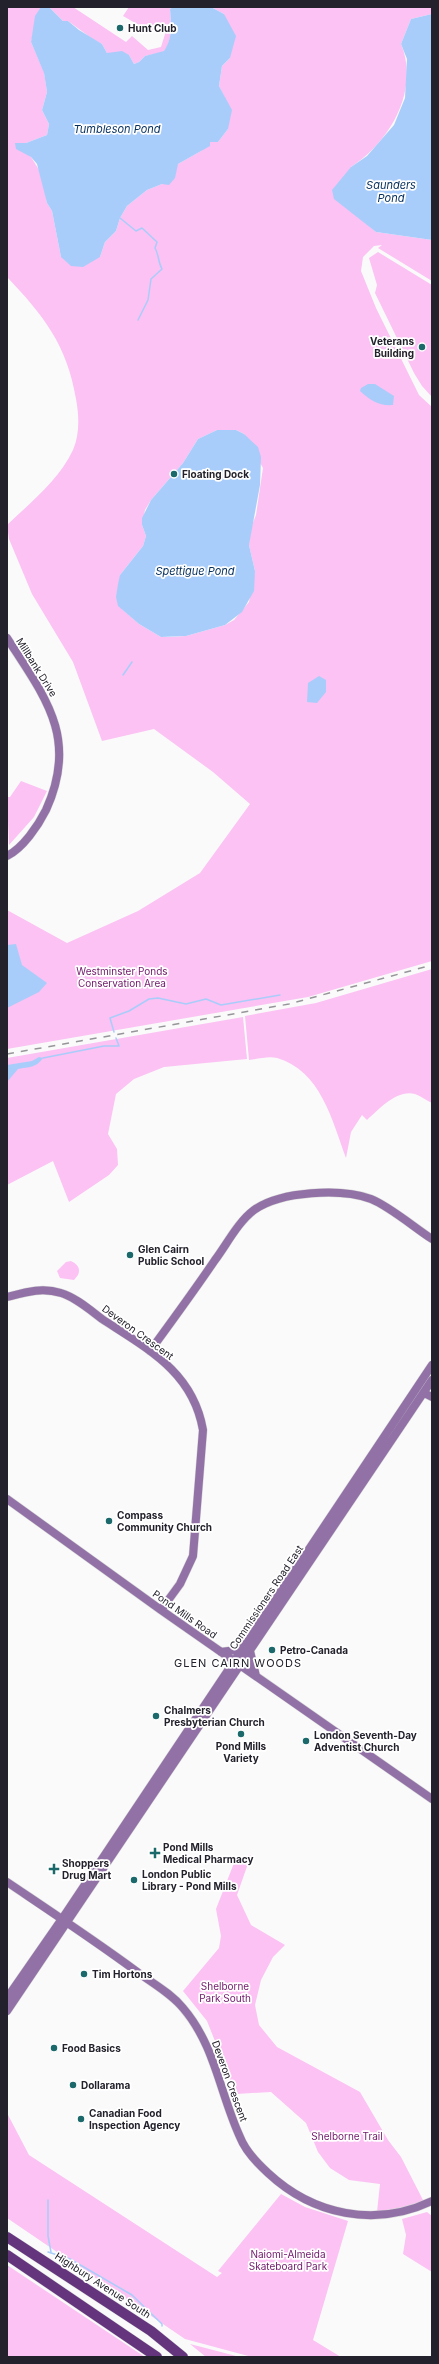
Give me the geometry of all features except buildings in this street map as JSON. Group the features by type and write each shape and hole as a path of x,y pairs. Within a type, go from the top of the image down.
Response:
{"highway":[{"name":"Highbury Avenue South","path":"7,2237 151,2331 183,2357"},
{"path":"7,2255 157,2357"}],"main road":[{"name":"Millbank Drive","path":"7,638 46,699 59,740 60,759 56,783 43,817 26,838 7,856"},
{"path":"150,1351 242,1222 266,1202 279,1198 336,1192 355,1195 372,1200 432,1239"},
{"name":"Deveron Crescent","path":"7,1297 34,1290 63,1293 150,1351 184,1383 200,1412 203,1430 194,1556 180,1584 161,1610"},
{"name":"Commissioners Road East","path":"7,1998 65,1921 228,1684 238,1663 432,1365"},
{"name":"Commissioners Road East","path":"248,1648 432,1380"},
{"path":"424,1392 432,1398"},
{"name":"Pond Mills Road","path":"7,1499 161,1610 432,1799"},
{"path":"226,1675 226,1668 221,1652 248,1648 257,1676 237,1676 228,1684"},
{"name":"Commissioners Road East","path":"7,2011 226,1675 238,1663"},
{"name":"Deveron Crescent","path":"7,1882 175,1999 184,2009 209,2050 240,2138 257,2162 285,2189 315,2204 350,2213 384,2215 416,2209 432,2201"}],"green space":[{"name":"Westminster Ponds Conservation Area","path":"7,7 49,7 34,30 31,42 44,72 47,92 42,110 49,124 47,135 26,143 16,143 31,157 41,173 47,203 52,211 61,257 100,257 105,242 116,231 120,218 127,206 147,190 162,184 178,164 201,151 210,142 218,142 228,129 225,98 219,86 222,66 230,58 224,14 211,7 432,7 432,14 411,19 401,44 406,61 407,79 404,97 398,113 378,144 351,167 355,214 376,232 432,240 432,281 378,248 382,245 374,246 363,257 361,271 376,308 419,395 432,407 432,961 308,997 7,1049 7,910 67,943 138,911 200,873 250,804 213,772 154,729 102,741 73,662 32,594 9,539 7,525 44,490 67,461 77,438 78,411 72,380 60,347 43,319 7,277","holes":["217,430 236,430 244,434 263,468 256,515 250,530 249,545 255,571 249,602 234,620 225,625 186,636 161,637 139,624 122,609 120,575 143,546 146,536 142,525 145,510 151,500 183,463 198,439"]},
{"path":"49,7 73,7 126,42 132,36 148,50 161,47 166,31 161,24 151,32 123,16 129,7 173,7 170,9 171,26 169,41 164,52 145,56 139,62 134,64 129,55 107,53 102,44 68,21 63,21"},
{"path":"378,252 432,285 432,397 422,386 414,373 375,293 377,285 369,258"},
{"path":"21,781 47,791 34,817 9,845 7,797 10,797"},
{"path":"432,969 432,1103 415,1094 402,1094 389,1101 367,1120 362,1115 351,1132 346,1158 336,1128 323,1099 314,1085 304,1074 292,1064 274,1057 249,1060 245,1016 316,1003"},
{"path":"243,1017 247,1059 164,1067 134,1079 116,1094 108,1134 117,1149 118,1165 109,1175 69,1202 53,1161 7,1185 7,1058"},
{"path":"71,1261 78,1266 78,1275 74,1280 60,1278 57,1271 66,1262"},
{"name":"Shelborne Trail","path":"251,1855 237,1895 251,1925 285,1945 273,1957 261,1980 255,2005 259,2025 277,2047 360,2092 388,2140 401,2157 424,2202 404,2208 377,2212 380,2184 349,2180 330,2168 318,2152 306,2123 271,2092 236,2094 207,2021 183,1991 219,1948 221,1936 216,1909 236,1858"},
{"name":"Naiomi-Almeida Skateboard Park","path":"7,2113 29,2155 217,2277 222,2273 218,2271 281,2194 305,2207 348,2221 313,2340 341,2357 252,2357 185,2339 7,2218"},
{"path":"427,2212 432,2216 432,2272 403,2254 406,2235 402,2219"},
{"path":"7,2265 145,2357 7,2357"},
{"path":"190,2344 240,2357 206,2357"}],"water":[{"name":"Tumbleson Pond","path":"41,7 49,7 63,21 68,21 79,30 102,44 107,53 122,51 129,55 134,64 139,62 145,56 164,51 169,41 171,25 170,9 173,7 211,7 224,14 236,36 230,58 222,66 219,86 232,110 228,129 218,142 210,142 210,146 178,164 175,178 169,185 162,184 147,190 127,206 120,218 116,231 105,242 100,257 83,267 71,266 61,257 52,211 47,203 37,164 31,157 16,149 15,143 26,143 47,135 49,124 42,110 47,92 44,73 31,42 35,16"},
{"name":"Saunders Pond","path":"432,14 432,240 376,232 334,199 332,190 351,167 367,156 394,125 405,98 407,59 401,44 411,19"},
{"path":"368,384 375,384 394,396 393,405 383,405 368,398 360,391 361,388"},
{"name":"Spettigue Pond","path":"217,430 236,430 244,434 258,447 261,457 260,485 249,545 255,571 254,591 242,612 225,625 186,636 161,637 139,624 118,606 116,597 120,575 143,546 146,536 142,525 142,518 151,500 183,463 198,439"},
{"path":"319,676 326,680 326,692 317,703 307,702 308,683"},
{"path":"16,944 22,965 47,983 39,992 7,1008 7,945"},
{"path":"39,1057 43,1058 38,1064 18,1069 7,1082 7,1065 32,1061"}],"waterway":[{"path":"120,218 136,231 142,228 157,242 155,248 162,269 151,279 148,300 138,320"},
{"path":"123,675 132,662"},
{"path":"114,1032 110,1018 129,1011 149,999 158,998 186,1004 206,999 221,1005 280,995"},
{"path":"43,1058 104,1046 119,1046 116,1038"},
{"path":"48,2200 48,2236 51,2252"},
{"path":"48,2252 70,2259 132,2295 162,2324 162,2326"}],"railway":[{"path":"7,1054 289,1004 432,965"}],"place":[{"name":"Hunt Club","path":"120,28"},
{"name":"Veterans Building","path":"422,347"},
{"name":"Floating Dock","path":"174,474"},
{"name":"Glen Cairn Public School","path":"130,1255"},
{"name":"Compass Community Church","path":"109,1521"},
{"name":"Petro-Canada","path":"272,1650"},
{"name":"Chalmers Presbyterian Church","path":"156,1716"},
{"name":"Pond Mills Variety","path":"241,1734"},
{"name":"London Seventh-Day Adventist Church","path":"306,1741"},
{"name":"Pond Mills Medical Pharmacy","path":"155,1853"},
{"name":"Shoppers Drug Mart","path":"54,1869"},
{"name":"London Public Library - Pond Mills","path":"134,1880"},
{"name":"Tim Hortons","path":"84,1974"},
{"name":"Food Basics","path":"54,2048"},
{"name":"Dollarama","path":"73,2085"},
{"name":"Canadian Food Inspection Agency","path":"81,2119"}],"district":[{"name":"GLEN CAIRN WOODS","path":"238,1663"}],"park label":[{"name":"Shelborne Park South","path":"225,1992"}]}
